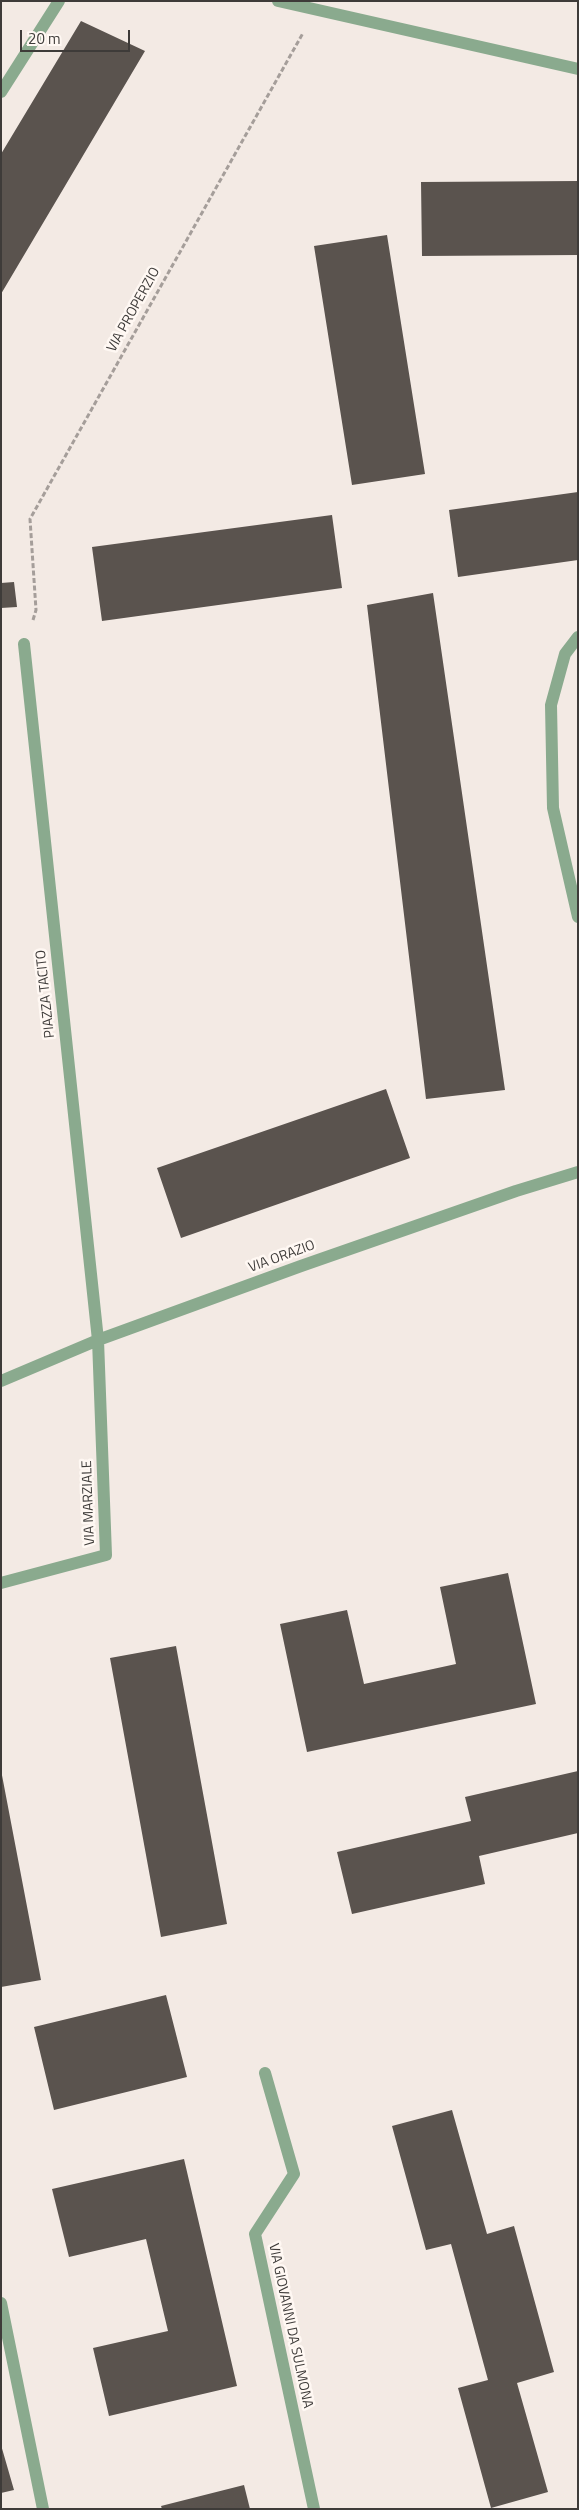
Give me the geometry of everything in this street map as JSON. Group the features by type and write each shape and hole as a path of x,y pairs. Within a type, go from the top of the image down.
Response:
{"street":[{"path":"1,92 59,1"},
{"path":"278,1 578,69"},
{"path":"578,637 565,654 551,705 553,808 578,917"},
{"name":"PIAZZA TACITO","path":"24,644 98,1340"},
{"name":"VIA ORAZIO","path":"1,1381 98,1340 301,1266 516,1191 578,1172"},
{"name":"VIA MARZIALE","path":"1,1583 106,1555 98,1340"},
{"name":"VIA GIOVANNI DA SULMONA","path":"266,2073 294,2174 255,2234 314,2509"},
{"path":"1,2303 43,2509"}],"path":[{"name":"VIA PROPERZIO","path":"24,644 36,610 30,519 317,9"}],"building":[{"path":"81,21 145,51 1,294 1,154"},
{"path":"578,181 578,255 422,256 421,182"},
{"path":"387,235 425,474 352,485 314,246"},
{"path":"578,492 578,560 458,577 449,510"},
{"path":"332,515 342,588 102,621 92,547"},
{"path":"14,582 17,607 1,608 1,583"},
{"path":"433,593 505,1090 426,1099 367,605"},
{"path":"386,1089 410,1158 181,1238 157,1168"},
{"path":"508,1573 536,1704 307,1752 280,1624 347,1610 364,1684 456,1664 440,1587"},
{"path":"176,1646 227,1924 161,1937 110,1658"},
{"path":"1,1770 41,1980 1,1987"},
{"path":"578,1771 578,1833 479,1856 485,1884 352,1914 337,1852 471,1821 465,1797"},
{"path":"166,1995 187,2077 54,2110 34,2027"},
{"path":"452,2110 487,2234 514,2226 554,2372 517,2383 548,2492 491,2508 458,2388 488,2380 451,2244 426,2250 392,2126"},
{"path":"184,2159 237,2386 109,2416 93,2348 168,2331 146,2239 69,2257 52,2189"},
{"path":"1,2445 14,2490 1,2493"},
{"path":"244,2485 250,2509 162,2509 161,2506"}]}
